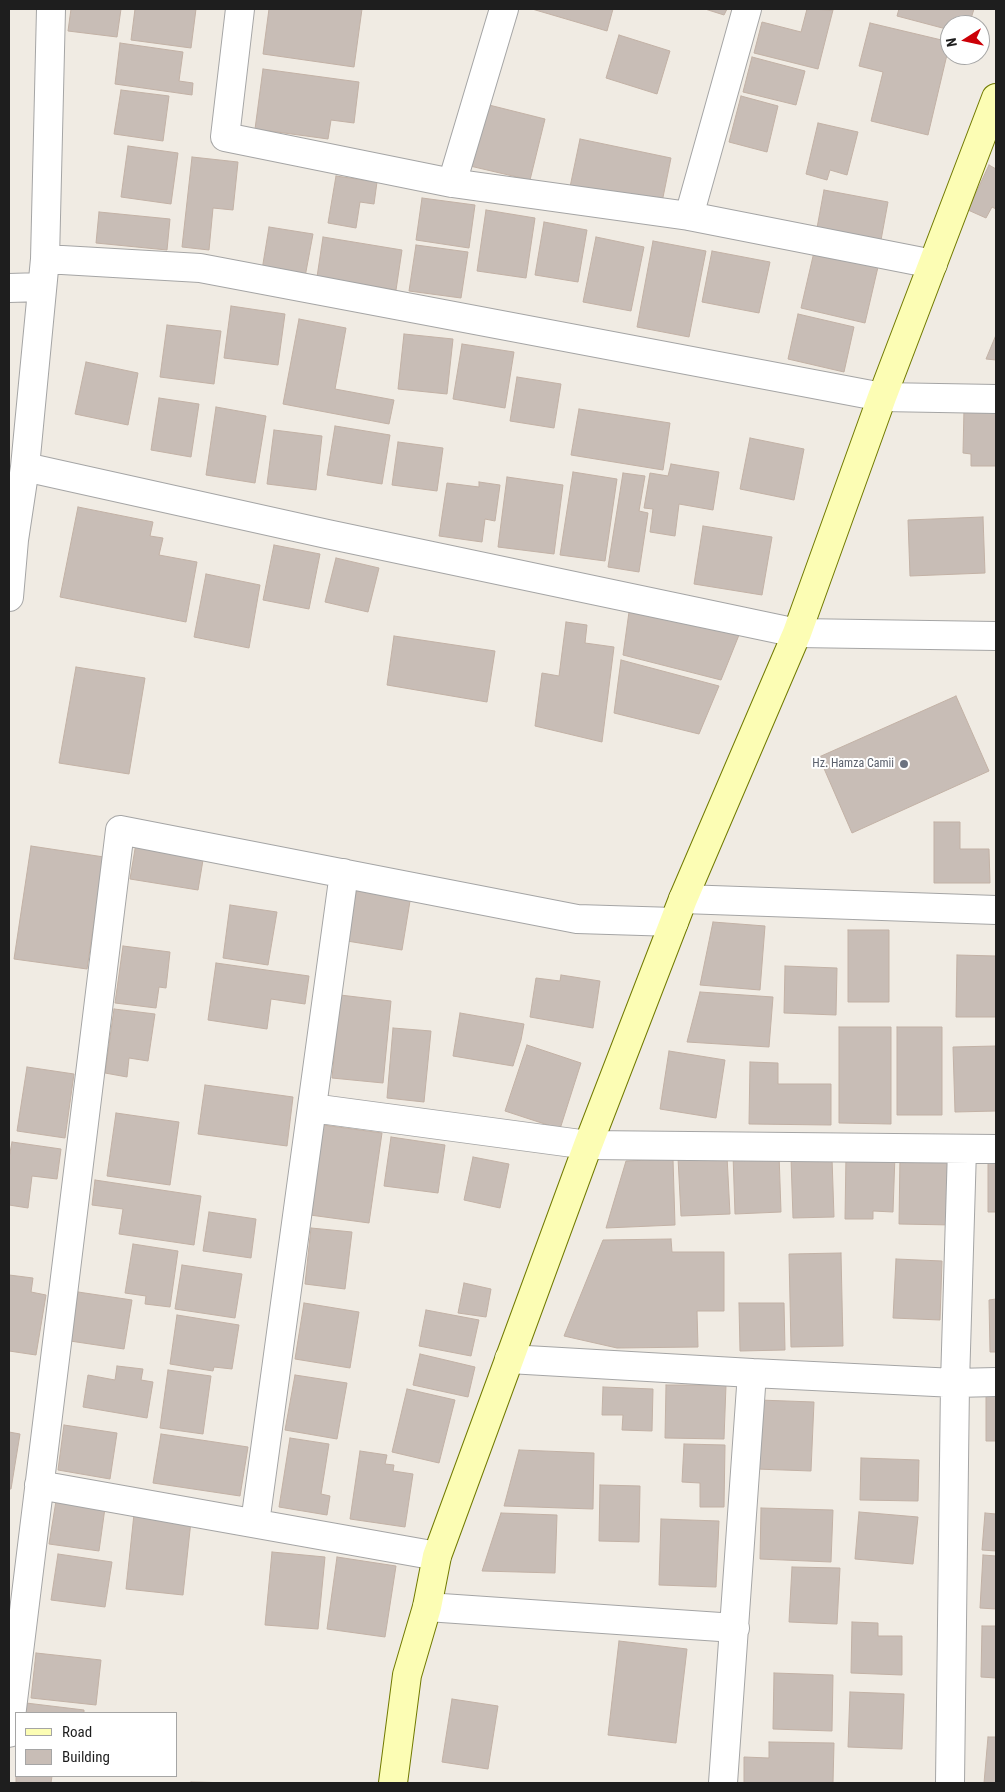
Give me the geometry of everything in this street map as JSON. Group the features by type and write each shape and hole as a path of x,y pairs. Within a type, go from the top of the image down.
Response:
{"street":[{"path":"9,597 11,540 25,467 45,259 51,9"},
{"path":"240,9 225,137 452,183 689,216 933,264"},
{"path":"452,183 504,9"},
{"path":"689,216 747,9"},
{"path":"393,1783 407,1675 427,1607 437,1556 588,1145 679,911 797,633 882,397 996,98"},
{"path":"45,259 200,268 882,397 996,399"},
{"path":"9,288 42,287"},
{"path":"25,467 326,534 797,633 996,636"},
{"path":"9,1733 120,830 577,919 679,911 996,910"},
{"path":"255,1523 344,873"},
{"path":"312,1108 588,1145 996,1149"},
{"path":"950,1783 955,1382 962,1149"},
{"path":"509,1359 752,1373 955,1382 996,1382"},
{"path":"723,1783 752,1373"},
{"path":"39,1484 437,1556"},
{"path":"427,1607 735,1628"}],"building":[{"path":"71,9 121,9 117,37 68,31"},
{"path":"135,9 196,9 191,48 131,40"},
{"path":"269,9 362,9 354,67 263,54"},
{"path":"532,9 613,9 607,31"},
{"path":"705,9 727,9 724,15"},
{"path":"807,9 833,10 818,69 754,53 762,22 801,32"},
{"path":"899,9 974,9 972,15 940,15 940,27 897,16"},
{"path":"870,23 940,40 940,65 945,65 928,135 871,121 883,72 859,66"},
{"path":"619,35 670,51 657,94 606,78"},
{"path":"120,43 183,52 179,81 193,83 192,95 115,84"},
{"path":"752,57 805,71 796,105 743,92"},
{"path":"263,69 359,82 354,123 331,120 328,139 255,129"},
{"path":"121,90 169,96 163,141 114,134"},
{"path":"741,96 778,106 767,152 729,142"},
{"path":"485,104 545,119 530,180 470,166"},
{"path":"818,123 858,132 847,175 830,170 827,180 806,174"},
{"path":"580,139 671,158 661,207 570,187"},
{"path":"128,146 178,153 171,204 121,197"},
{"path":"192,157 238,162 233,210 213,208 209,250 182,247"},
{"path":"989,165 996,169 996,209 992,207 986,218 968,210"},
{"path":"336,176 377,182 374,204 360,202 356,228 328,223"},
{"path":"824,190 888,202 881,240 817,228"},
{"path":"422,198 475,205 469,248 416,240"},
{"path":"486,210 535,218 526,278 477,271"},
{"path":"99,212 170,219 167,250 96,243"},
{"path":"544,222 587,230 578,282 535,275"},
{"path":"269,227 313,234 305,277 262,270"},
{"path":"323,237 402,250 396,290 317,277"},
{"path":"596,237 644,247 631,311 583,302"},
{"path":"653,241 706,251 689,337 637,327"},
{"path":"416,245 468,252 461,298 409,291"},
{"path":"712,251 770,262 759,313 702,302"},
{"path":"814,252 878,267 865,323 801,308"},
{"path":"231,306 285,314 278,365 224,358"},
{"path":"798,314 854,327 844,372 788,359"},
{"path":"299,319 346,328 335,389 394,400 389,424 283,404"},
{"path":"167,325 221,331 214,384 160,377"},
{"path":"404,334 453,339 447,394 398,389"},
{"path":"996,335 996,360 986,359"},
{"path":"462,344 514,352 505,408 453,399"},
{"path":"86,362 138,373 128,425 75,414"},
{"path":"517,377 561,384 554,428 510,421"},
{"path":"159,398 199,404 191,457 151,450"},
{"path":"216,407 266,416 255,483 206,475"},
{"path":"579,409 670,423 663,470 571,455"},
{"path":"964,409 996,410 996,466 971,466 971,454 963,453"},
{"path":"335,426 390,435 382,484 327,475"},
{"path":"274,430 322,436 316,490 267,484"},
{"path":"750,438 804,449 794,500 740,489"},
{"path":"398,442 443,448 437,491 392,485"},
{"path":"671,464 719,472 713,510 679,504 675,536 650,532 653,509 644,508 650,473 668,476"},
{"path":"573,472 617,479 605,561 560,555"},
{"path":"623,473 645,476 639,511 648,513 639,572 608,567"},
{"path":"507,477 563,485 554,554 498,547"},
{"path":"479,482 500,485 495,521 485,519 482,542 439,536 447,483 479,487"},
{"path":"78,507 153,522 150,536 163,538 159,555 197,562 186,622 60,597"},
{"path":"983,517 985,573 910,576 908,520"},
{"path":"703,526 772,537 762,595 694,584"},
{"path":"274,545 320,554 309,609 263,600"},
{"path":"336,558 379,568 368,612 325,602"},
{"path":"206,574 260,585 249,648 194,637"},
{"path":"629,612 739,635 721,680 623,655"},
{"path":"566,622 587,625 585,643 614,647 602,742 535,726 542,673 559,676"},
{"path":"394,636 495,651 487,702 387,685"},
{"path":"621,660 719,686 699,734 614,713"},
{"path":"76,667 145,678 129,774 59,763"},
{"name":"Hz. Hamza Camii","path":"956,696 989,771 852,833 819,757"},
{"path":"934,822 960,822 960,849 989,849 990,883 934,883"},
{"path":"136,843 204,854 198,890 130,879"},
{"path":"31,846 104,857 87,969 14,959"},
{"path":"357,887 411,895 402,950 347,941"},
{"path":"230,905 277,912 268,965 223,958"},
{"path":"713,922 765,926 760,990 700,985"},
{"path":"848,930 889,930 889,1002 848,1002"},
{"path":"123,946 170,952 166,988 159,987 156,1008 115,1003"},
{"path":"957,955 996,956 996,1017 956,1017"},
{"path":"216,963 309,976 305,1004 271,999 267,1029 208,1020"},
{"path":"785,966 837,968 836,1015 784,1013"},
{"path":"561,975 600,981 593,1028 530,1017 536,978 560,981"},
{"path":"700,992 773,997 769,1047 687,1042"},
{"path":"340,995 391,1001 383,1083 332,1078"},
{"path":"114,1009 155,1014 148,1061 129,1058 127,1077 105,1073"},
{"path":"460,1013 524,1024 513,1066 453,1056"},
{"path":"839,1027 891,1027 891,1124 839,1123"},
{"path":"897,1027 942,1027 942,1115 897,1115"},
{"path":"393,1028 431,1031 424,1102 387,1098"},
{"path":"527,1045 581,1063 560,1129 505,1111"},
{"path":"996,1046 996,1111 955,1112 953,1047"},
{"path":"669,1051 725,1060 716,1118 660,1109"},
{"path":"750,1062 778,1063 778,1084 831,1084 831,1125 749,1124"},
{"path":"27,1067 74,1074 65,1138 17,1131"},
{"path":"205,1085 293,1097 287,1146 198,1134"},
{"path":"116,1113 179,1122 170,1185 107,1176"},
{"path":"323,1125 382,1133 369,1223 310,1215"},
{"path":"391,1137 445,1145 438,1193 384,1186"},
{"path":"12,1142 61,1149 57,1179 32,1176 28,1208 9,1205 9,1158"},
{"path":"779,1154 781,1212 735,1214 733,1155"},
{"path":"846,1154 895,1155 893,1212 873,1211 873,1219 845,1219"},
{"path":"900,1155 954,1156 952,1225 899,1224"},
{"path":"727,1156 730,1214 681,1216 678,1158"},
{"path":"473,1157 509,1164 500,1208 464,1200"},
{"path":"832,1158 834,1217 793,1218 791,1159"},
{"path":"673,1159 675,1225 606,1228 626,1161"},
{"path":"988,1163 996,1163 996,1212 988,1212"},
{"path":"95,1180 201,1196 194,1245 119,1234 123,1209 92,1205"},
{"path":"209,1212 256,1219 251,1258 203,1251"},
{"path":"311,1228 352,1232 345,1289 305,1284"},
{"path":"671,1239 672,1252 724,1252 724,1311 697,1311 698,1347 617,1348 564,1336 603,1240"},
{"path":"133,1244 178,1251 170,1307 145,1304 146,1296 125,1293"},
{"path":"841,1253 843,1346 791,1347 789,1254"},
{"path":"896,1259 942,1261 940,1320 893,1318"},
{"path":"182,1265 242,1274 235,1318 175,1309"},
{"path":"9,1275 33,1278 31,1292 46,1295 36,1355 9,1351"},
{"path":"464,1283 491,1289 486,1317 458,1313"},
{"path":"78,1292 132,1300 124,1349 70,1341"},
{"path":"996,1299 996,1352 990,1352 989,1300"},
{"path":"304,1303 359,1312 350,1368 295,1359"},
{"path":"739,1303 784,1303 785,1350 740,1351"},
{"path":"426,1310 479,1320 471,1356 419,1346"},
{"path":"177,1315 239,1325 232,1369 214,1367 213,1371 170,1364"},
{"path":"420,1354 475,1367 468,1397 413,1385"},
{"path":"117,1366 143,1369 141,1380 153,1382 147,1418 83,1407 88,1375 115,1380"},
{"path":"168,1370 211,1376 203,1434 160,1428"},
{"path":"295,1375 347,1383 337,1439 285,1430"},
{"path":"666,1385 726,1385 724,1439 665,1438"},
{"path":"996,1386 996,1441 986,1441 986,1387"},
{"path":"603,1387 653,1389 652,1431 622,1430 623,1415 602,1415"},
{"path":"407,1389 455,1400 439,1463 392,1452"},
{"path":"759,1400 814,1402 811,1471 756,1469"},
{"path":"64,1425 117,1433 110,1479 58,1470"},
{"path":"9,1432 20,1434 11,1489 9,1489"},
{"path":"161,1434 248,1447 240,1496 153,1483"},
{"path":"290,1438 329,1444 321,1494 330,1496 327,1515 279,1507"},
{"path":"684,1444 725,1445 724,1507 700,1507 700,1483 682,1482"},
{"path":"519,1450 594,1453 593,1509 504,1506"},
{"path":"360,1451 387,1455 385,1464 394,1465 393,1471 413,1474 405,1527 350,1519"},
{"path":"861,1458 919,1460 918,1501 860,1500"},
{"path":"600,1485 640,1486 639,1542 599,1541"},
{"path":"56,1501 105,1508 99,1551 49,1544"},
{"path":"761,1508 833,1510 831,1562 760,1559"},
{"path":"859,1512 918,1517 913,1564 855,1559"},
{"path":"501,1513 557,1515 555,1573 482,1571"},
{"path":"985,1513 996,1514 996,1551 982,1550"},
{"path":"134,1514 191,1521 183,1595 126,1589"},
{"path":"661,1519 719,1521 716,1587 659,1585"},
{"path":"272,1552 325,1557 318,1629 265,1625"},
{"path":"58,1554 112,1562 105,1607 51,1600"},
{"path":"983,1555 996,1556 996,1609 980,1608"},
{"path":"337,1557 396,1566 385,1637 327,1629"},
{"path":"792,1567 840,1568 837,1624 789,1622"},
{"path":"852,1622 878,1623 878,1636 902,1636 902,1675 851,1673"},
{"path":"982,1626 996,1626 996,1678 981,1677"},
{"path":"619,1641 687,1649 676,1743 608,1735"},
{"path":"36,1653 101,1660 96,1705 31,1698"},
{"path":"774,1673 833,1675 832,1731 773,1729"},
{"path":"850,1692 904,1694 902,1749 848,1747"},
{"path":"452,1699 498,1706 488,1769 442,1762"},
{"path":"26,1703 84,1710 84,1712 25,1712"},
{"path":"988,1737 996,1737 996,1783 984,1783"},
{"path":"769,1742 834,1743 833,1783 744,1783 744,1757 769,1758"},
{"path":"16,1777 52,1777 51,1783 16,1783"},
{"path":"191,1782 235,1783 191,1783"}],"place":[{"name":"Hz. Hamza Camii","path":"904,764"}]}
